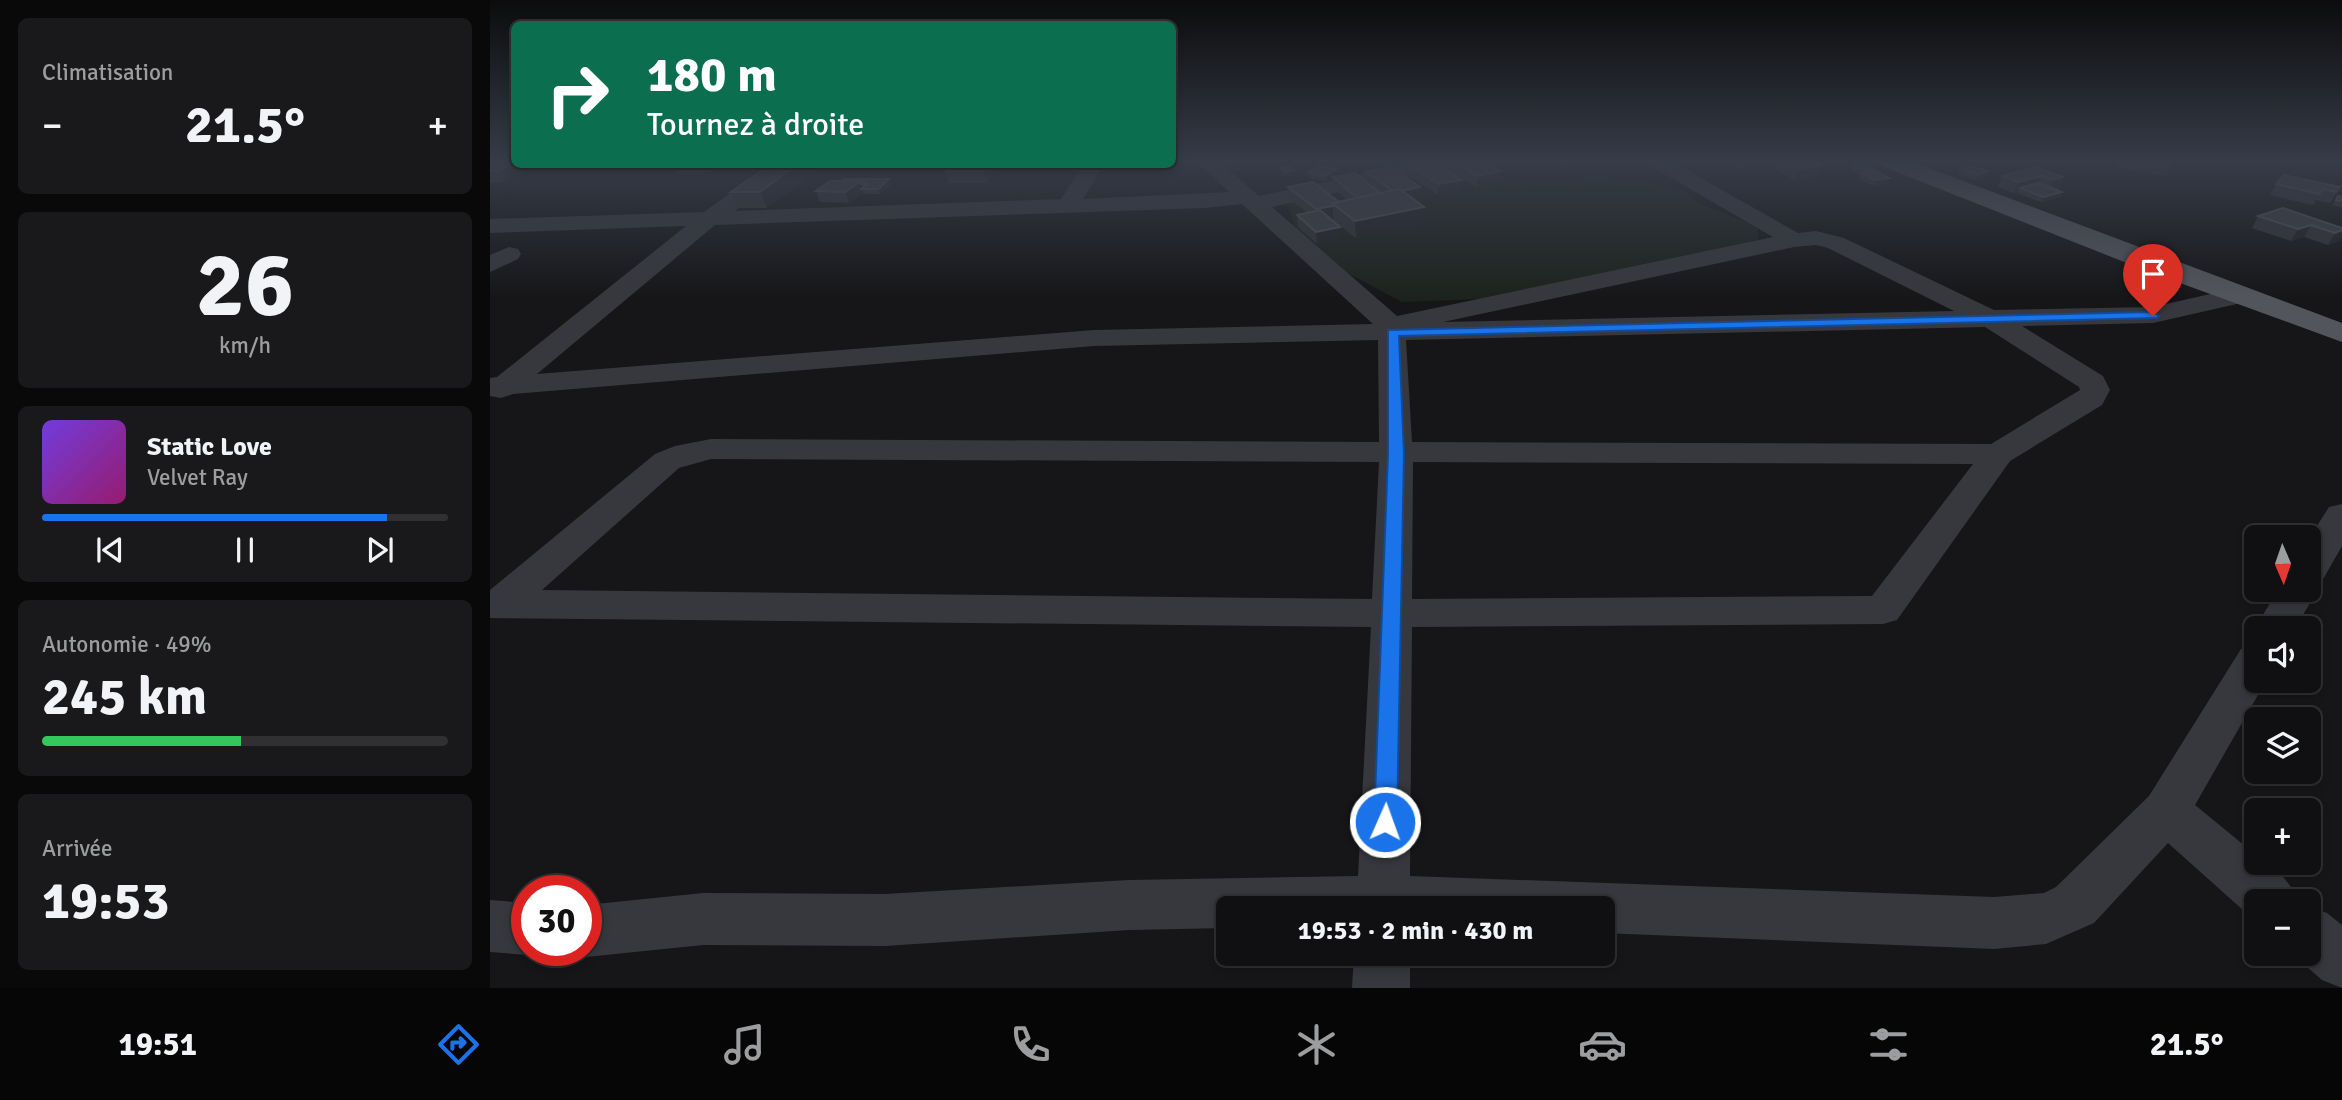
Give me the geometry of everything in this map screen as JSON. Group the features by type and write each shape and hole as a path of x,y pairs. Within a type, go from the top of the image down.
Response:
{"main road":[{"path":"2029,207 2241,295 2342,333"}],"street":[{"path":"495,390 726,207"},
{"path":"490,226 1038,207"},
{"path":"1257,207 1392,329 1396,454 1383,896"},
{"path":"1737,207 1794,240"},
{"path":"497,604 1392,613 1883,610 1998,454 2091,398 2095,390 2092,382 1995,321 1836,243 1816,238 1794,240 1392,329"},
{"path":"495,390 1094,338 1392,329 1995,321 2153,316 2241,295"},
{"path":"497,604 667,461 687,453 711,449 1396,454 1998,454"},
{"path":"2321,550 2342,515"},
{"path":"1615,911 1994,923 2046,918 2075,905 2166,811 2244,680"},
{"path":"2166,811 2258,889"},
{"path":"602,929 703,919 885,920 1129,905 1216,905"},
{"path":"490,926 511,928"},
{"path":"2321,943 2342,961"},
{"path":"1381,988 1382,966"}],"shaded area":[{"path":"1289,207 1709,207 1757,226 1759,240 1507,298 1402,302 1338,268 1295,228"}],"building":[{"path":"1337,207 1423,207 1355,221"},
{"path":"2283,208 2342,230 2335,233 2311,225 2298,229 2258,216"},
{"path":"1320,210 1340,227 1316,232 1297,215"}],"route":[{"path":"1385,822 1396,454 1393,332 2153,316"}]}
